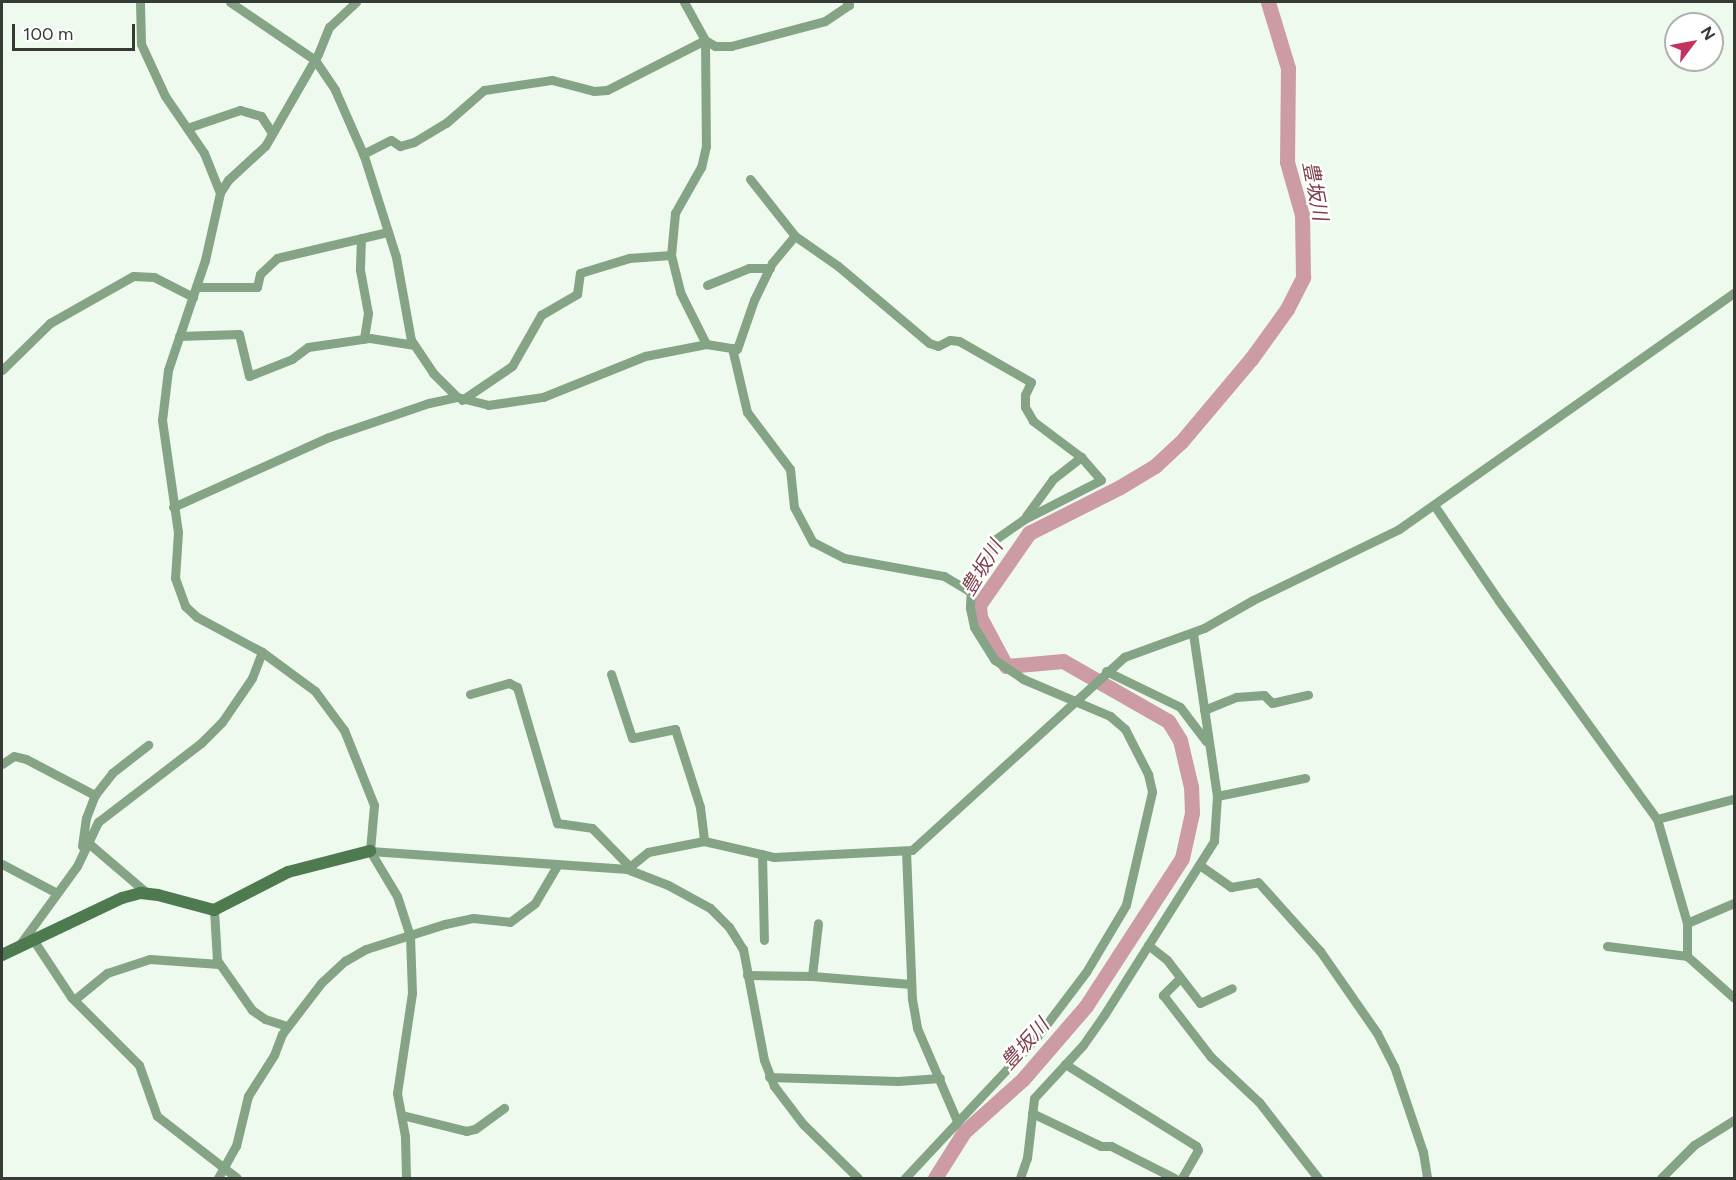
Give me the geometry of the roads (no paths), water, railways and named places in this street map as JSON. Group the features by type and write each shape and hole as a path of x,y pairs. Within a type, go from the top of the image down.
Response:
{"street":[{"path":"140,2 141,44 165,96 204,153 220,193"},
{"path":"230,2 315,60 335,90 363,154 388,232 414,345 433,373 459,399"},
{"path":"356,2 342,6 329,27 315,60 272,133 256,157 238,170 220,193 194,292 168,370 162,420 178,532 175,578 185,606 197,617 262,652 315,691 344,730 374,805 370,851 397,896 410,936 412,993 398,1076 406,1179"},
{"path":"684,2 705,40 706,146 701,167 675,213 671,255 680,292 706,344"},
{"path":"705,40 715,46 731,46 825,21 849,5 847,2"},
{"path":"363,154 392,140 400,146 414,142 446,123 484,90 552,80 594,91 607,90 705,40"},
{"path":"187,128 240,110 261,116 272,133"},
{"path":"750,179 795,236 838,266 929,344 938,346 950,340 959,341 980,357 1031,382 1024,395 1025,407 1033,421 1081,457 1101,480 1023,520 988,548 971,592 974,627 995,660 1023,679 1076,699 1110,716 1125,729 1148,774 1152,792 1150,810 1126,905 1061,1008 905,1179"},
{"path":"2,370 50,323 133,276 154,277 194,292 257,287 260,274 277,258 388,232"},
{"path":"173,507 329,437 429,403 459,399 488,405 543,397 645,356 706,344 737,349 741,343 754,300 770,268 795,236"},
{"path":"361,238 360,270 368,313 364,339"},
{"path":"459,399 512,366 541,315 578,294 580,273 629,258 671,255"},
{"path":"707,285 749,268 770,268"},
{"path":"629,868 648,852 704,841 762,854 799,857 906,851 923,843 976,789 1105,673 1141,648 1194,633 1253,600 1377,541 1434,505 1734,293"},
{"path":"179,336 239,334 249,376 292,359 308,347 364,339 414,345"},
{"path":"732,348 747,412 790,469 794,507 813,542 844,558 944,576 971,592"},
{"path":"1023,520 1053,479 1081,457"},
{"path":"1434,505 1499,601 1658,819 1687,923 1688,956"},
{"path":"1020,1179 1027,1158 1034,1098 1104,1015 1188,880 1201,866 1214,841 1217,796 1194,633"},
{"path":"16,949 57,893 98,822 123,800 201,743 222,722 252,678 262,652"},
{"path":"1105,673 1180,706 1209,746"},
{"path":"610,674 632,738 675,729 700,807 704,841"},
{"path":"470,694 508,684 517,687 557,823 592,828 629,868"},
{"path":"1204,710 1236,697 1264,695 1272,703 1308,695"},
{"path":"148,745 112,773 95,795 82,834 85,846 148,894"},
{"path":"2,764 14,756 26,759 95,795"},
{"path":"1217,796 1305,778"},
{"path":"1658,819 1733,799"},
{"path":"2,955 122,897 148,894 214,910 288,872 343,855 370,851 629,868 668,885 710,908 729,927 743,949 769,1077 792,1111 858,1179"},
{"path":"906,851 911,984 917,1028 957,1121"},
{"path":"762,854 764,940"},
{"path":"2,864 57,893"},
{"path":"218,1179 236,1146 248,1095 274,1055 286,1026 345,961 366,949 473,918 510,922 521,917 535,903 558,864"},
{"path":"1201,866 1231,887 1258,882 1320,951 1377,1033 1394,1066 1423,1152 1427,1179"},
{"path":"1687,923 1734,903"},
{"path":"214,910 219,964 252,1010 265,1019 286,1026"},
{"path":"812,976 818,924"},
{"path":"34,941 74,1000 139,1065 162,1122 237,1179"},
{"path":"1148,945 1167,960 1179,979 1200,1003 1232,988"},
{"path":"1607,946 1688,956 1734,998"},
{"path":"74,1000 107,973 150,958 219,964"},
{"path":"747,975 812,976 911,984"},
{"path":"1179,979 1162,995 1211,1057 1259,1102 1318,1179"},
{"path":"1065,1064 1196,1146 1198,1150 1182,1179"},
{"path":"769,1077 898,1081 940,1078"},
{"path":"402,1115 466,1131 476,1129 504,1108"},
{"path":"1032,1113 1101,1146 1111,1146 1174,1179"},
{"path":"1661,1179 1694,1145 1734,1120"}],"waterway":[{"name":"豊坂川","path":"935,1178 964,1132 1023,1079 1086,1006 1182,858 1192,813 1191,787 1180,740 1168,721 1063,661 1006,666 980,617 979,605 1029,533 1120,487 1155,466 1181,442 1251,359 1287,309 1303,277 1302,215 1287,162 1288,68 1268,2"}]}
